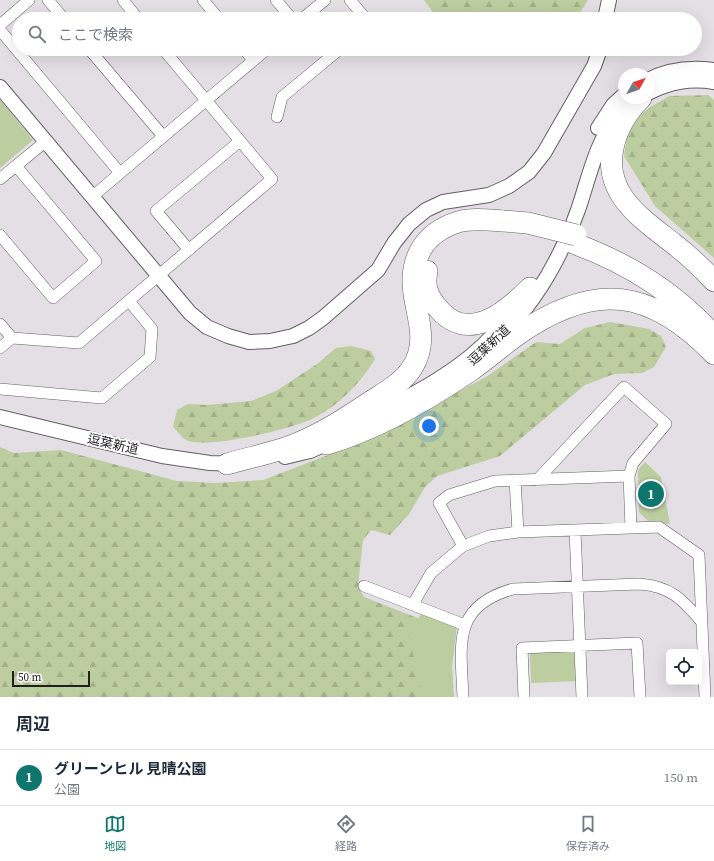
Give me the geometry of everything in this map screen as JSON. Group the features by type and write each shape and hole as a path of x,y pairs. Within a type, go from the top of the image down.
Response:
{"highway":[{"path":"635,104 627,114 616,135 611,156 612,178 623,199 634,213 689,256 714,281"},
{"path":"226,464 288,447 311,438 351,415 400,381 411,369 420,352 422,334 412,280 414,263 419,252 433,234 458,222 477,219 502,225"},
{"path":"530,288 507,310 498,316 478,324 469,324 449,318 440,311 430,299 425,287 430,257 438,246 452,236 462,232 502,225 528,223 574,239 612,248 661,276 688,296 714,322"},
{"path":"574,239 614,259 656,283 687,308 714,336"},
{"path":"327,444 354,436 416,404 469,372 531,326 554,313 585,301 610,298 630,300 647,305 680,324 696,336 714,354"}],"street":[{"path":"14,12 29,0"},
{"path":"48,0 58,12"},
{"path":"123,0 132,12"},
{"path":"203,0 213,12"},
{"path":"276,0 286,12"},
{"path":"310,12 325,0"},
{"path":"350,0 360,12"},
{"path":"606,12 609,0"},
{"path":"0,24 12,14"},
{"path":"0,30 12,44"},
{"path":"22,56 120,173"},
{"path":"95,56 163,136"},
{"path":"0,348 12,338 79,343 272,179 170,56"},
{"path":"250,56 253,60"},
{"path":"93,196 258,56"},
{"path":"277,117 282,97 332,56"},
{"path":"0,87 190,313 207,327 228,336 249,342 270,342 293,336 309,328 360,287 378,270 394,243 409,224 426,210 443,202 489,195 509,186 529,172 544,153 594,66 598,56"},
{"path":"654,78 688,68 714,70"},
{"path":"654,90 681,81 698,80 714,82"},
{"name":"逗葉新道","path":"226,464 267,457 312,444 411,395 464,361 478,349 508,318 530,288 548,259 559,234 600,122 618,100"},
{"name":"逗葉新道","path":"0,417 162,456 191,461 226,464 269,460 310,451 327,444 440,385 470,363 514,322 542,286 554,265 567,238 596,154 609,126 621,112 632,104"},
{"path":"0,179 46,141"},
{"path":"189,250 156,211 240,141"},
{"path":"0,235 53,298 96,262 16,166"},
{"path":"0,388 102,398 150,357 152,329 129,301"},
{"path":"0,324 12,338"},
{"path":"538,480 624,387 666,424 633,463 629,476 631,528"},
{"path":"463,546 439,503 449,495 474,486 495,481 629,476"},
{"path":"515,480 518,532"},
{"path":"413,604 431,573 463,546 489,536 518,532 659,527 699,555 705,697"},
{"path":"575,530 582,697"},
{"path":"463,697 461,640 465,624 473,612 484,601 497,594 513,589 639,584 654,585 670,591 684,601 701,621"},
{"path":"364,586 465,624"},
{"path":"524,697 522,648 637,643 640,697"}],"green space":[{"path":"424,0 588,0 581,12 432,11"},
{"path":"708,95 714,100 714,258 655,206 624,156 629,124 649,108 669,96"},
{"path":"0,100 33,140 0,168"},
{"path":"610,322 649,329 661,336 666,347 654,367 642,373 614,374 585,385 500,456 437,476 425,487 409,514 390,535 371,530 363,540 358,586 364,597 425,621 434,697 0,697 0,447 14,453 61,450 177,481 216,483 263,480 367,440 486,377 536,342 560,344 585,328"},
{"path":"351,346 371,351 375,359 348,394 331,408 312,419 268,433 210,442 186,440 173,427 177,410 188,404 207,405 251,401 276,391 317,364 336,348"},
{"path":"645,462 661,477 670,524 648,521 639,512 638,470"},
{"path":"421,614 457,627 452,666 454,697 423,697 409,636"},
{"path":"576,650 577,681 531,683 530,652"}],"place":[{"name":"グリーンヒル 見晴公園","path":"651,494"}]}
